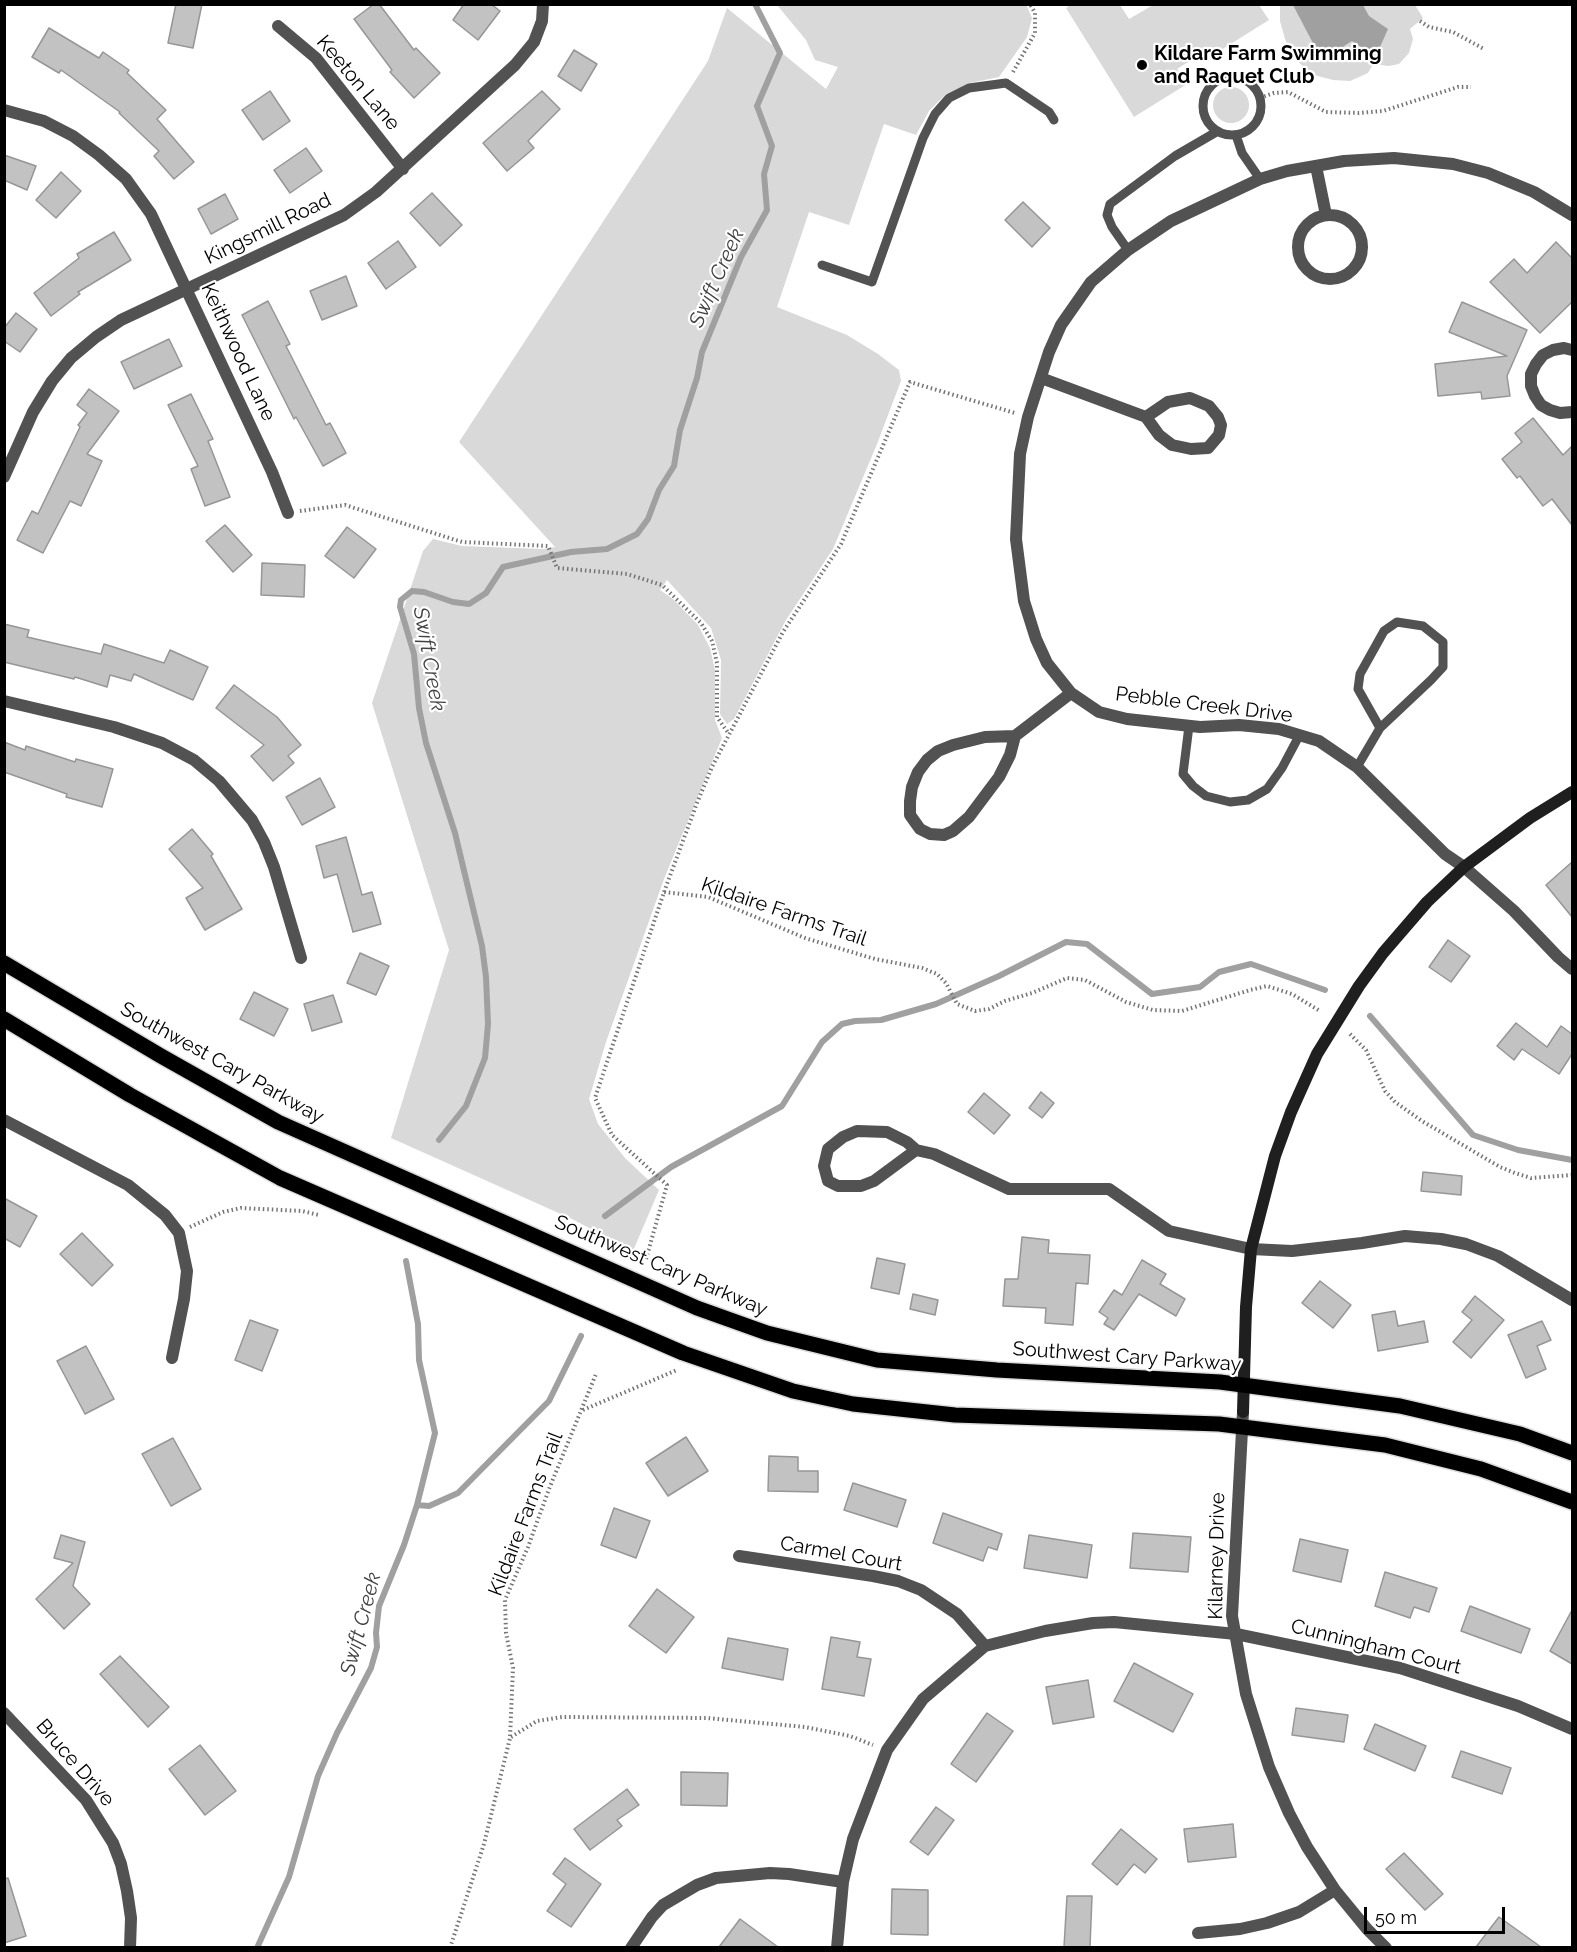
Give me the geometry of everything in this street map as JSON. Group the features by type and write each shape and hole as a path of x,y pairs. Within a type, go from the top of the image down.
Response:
{"main road":[{"name":"Southwest Cary Parkway","path":"4,963 278,1122 697,1308 767,1333 878,1360 997,1370 1220,1382 1400,1406 1520,1434 1572,1453"},
{"path":"4,1019 130,1095 280,1178 683,1353 793,1391 853,1404 955,1415 1219,1424 1242,1420 1385,1445 1481,1469 1572,1502"}],"street":[{"name":"Kingsmill Road","path":"4,477 33,412 51,381 71,358 121,320 344,215 376,192 515,65 534,42 542,21 543,4"},
{"name":"Keeton Lane","path":"278,26 316,58 403,169"},
{"name":"Keithwood Lane","path":"4,110 44,121 73,136 126,179 151,214 272,472 288,513"},
{"name":"Pebble Creek Drive","path":"1572,215 1511,181 1453,164 1394,158 1367,158 1260,179 1171,221 1128,249 1091,282 1061,325 1049,352 1028,417 1020,454 1016,539 1024,601 1036,639 1047,663 1071,693 1099,712 1127,719 1200,727 1239,725 1279,729 1320,741 1357,767 1445,854 1464,867 1514,911 1572,969"},
{"path":"1317,166 1326,215"},
{"path":"1326,215 1345,219 1359,234 1362,243 1358,263 1343,276 1334,279 1312,274 1304,266 1299,256 1300,235 1306,225 1326,215"},
{"path":"1572,350 1564,348 1543,355 1532,374 1531,386 1541,405 1560,413 1572,412"},
{"path":"1041,378 1146,417 1159,435 1172,445 1191,449 1208,448 1219,435 1221,425 1209,406 1190,398 1168,402 1146,417"},
{"path":"1015,736 1010,755 999,777 969,817 953,831 944,835 930,834 920,829 910,816 910,801 918,772 927,760 938,751 953,745 985,737 1015,736 1071,693"},
{"path":"4,701 114,727 162,743 194,760 219,781 252,820 264,842 274,867 301,958"},
{"path":"1242,1420 1246,1307 1251,1249 1275,1156 1291,1112 1317,1054 1353,995 1383,953 1427,902 1464,867 1530,818 1572,792"},
{"path":"4,1120 128,1185 165,1215 179,1233 187,1271 184,1299 172,1358"},
{"path":"916,1150 874,1181 861,1185 837,1186 828,1181 824,1166 828,1149 843,1137 857,1131 887,1132 907,1142 916,1150 934,1154 1009,1189 1109,1189 1169,1231 1251,1249 1292,1251 1405,1236 1466,1244 1498,1256 1572,1300"},
{"name":"Kilarney Drive","path":"1242,1420 1232,1616 1246,1695 1269,1767 1307,1847 1335,1890 1367,1929 1386,1947"},
{"name":"Carmel Court","path":"738,1556 898,1581 921,1590 957,1614 986,1646"},
{"name":"Cunningham Court","path":"986,1646 1045,1631 1093,1623 1114,1622 1236,1634 1400,1668 1518,1706 1572,1729"},
{"path":"837,1947 843,1882 853,1839 887,1750 923,1699 986,1646"},
{"name":"Bruce Drive","path":"4,1713 86,1800 112,1843 121,1864 127,1891 131,1918 130,1947"},
{"path":"631,1947 663,1905 697,1885 716,1878 770,1873 843,1882"},
{"path":"1198,1933 1240,1929 1267,1923 1299,1912 1335,1890"}],"lane":[{"path":"1222,78 1241,78 1256,89 1260,98 1259,117 1254,126 1246,132 1236,135 1218,131 1211,125 1203,108 1204,99 1214,83 1222,78"},
{"path":"822,265 873,282 923,138 935,114 949,98 969,88 1006,83 1048,112 1054,120"},
{"path":"1128,249 1107,215 1110,204 1175,156 1218,131"},
{"path":"1236,135 1242,153 1260,179"},
{"path":"1357,767 1380,728 1443,667 1443,642 1423,626 1397,622 1384,631 1360,674 1358,689 1380,728"},
{"path":"1189,726 1183,774 1206,796 1230,802 1248,800 1267,789 1282,768 1299,736"}],"path":[{"path":"1016,67 1035,33 1035,13 1030,4"},
{"path":"1420,21 1429,27 1453,32 1484,49"},
{"path":"1260,98 1274,93 1288,92 1326,112 1359,113 1383,111 1458,87 1471,87"},
{"path":"646,1258 667,1185 612,1135 595,1098 664,892 697,803 729,734 783,632 841,544 910,382 1028,417"},
{"path":"288,513 345,505 462,542 548,546 557,568 627,574 662,585 701,623 712,641 717,663 717,717 729,734"},
{"name":"Kildaire Farms Trail","path":"664,892 708,897 805,938 875,959 922,968 937,974 946,983 957,1004 975,1011 989,1009 1067,978 1085,980 1126,1002 1153,1010 1182,1011 1267,986 1292,994 1320,1011"},
{"path":"1350,1034 1366,1050 1385,1091 1395,1102 1422,1121 1500,1167 1515,1173 1531,1178 1572,1174"},
{"path":"179,1233 223,1212 241,1208 302,1211 325,1218"},
{"path":"583,1410 677,1370"},
{"name":"Kildaire Farms Trail","path":"450,1947 484,1844 510,1737 513,1668 506,1634 505,1600 596,1374"},
{"path":"510,1737 537,1720 562,1717 707,1718 805,1727 850,1736 887,1750"}],"shaded area":[{"path":"1026,4 1032,18 1027,37 999,77 970,83 946,94 929,111 916,135 884,124 849,225 809,212 777,307 847,335 899,370 901,381 833,549 786,620 734,719 727,724 720,714 721,660 711,628 667,580 660,590 673,599 698,625 710,648 715,670 715,720 722,738 664,879 606,1042 589,1099 598,1124 625,1158 659,1190 633,1251 572,1219 391,1138 449,950 372,703 423,551 433,539 462,546 543,549 555,547 459,442 708,61 727,8 826,89 838,67 815,60 806,40 777,5"},
{"name":"Kildare Farm Swimming and Raquet Club","path":"1072,4 1120,5 1129,19 1153,5 1259,5 1269,20 1205,60 1201,54 1177,69 1187,84 1134,117 1066,8"},
{"path":"1280,4 1415,5 1423,18 1410,29 1413,39 1409,53 1399,64 1389,66 1373,64 1368,73 1350,81 1333,80 1310,74 1293,56 1280,21"},
{"path":"1293,5 1363,5 1369,16 1388,29 1380,47 1373,51 1365,50 1352,41 1333,56 1324,56 1315,47"},
{"path":"1231,87 1244,92 1249,105 1244,118 1231,123 1218,118 1213,105 1218,92"}],"building":[{"path":"176,4 202,4 193,48 168,43"},
{"path":"374,4 379,4 414,50 416,48 440,73 414,98 390,72 392,70 354,19"},
{"path":"464,4 491,4 500,11 478,40 453,20"},
{"path":"49,28 99,58 103,52 129,70 127,73 166,110 157,119 194,162 174,179 154,156 159,151 120,112 61,70 59,73 32,57"},
{"path":"574,50 597,64 581,91 558,76"},
{"path":"270,91 290,121 263,140 242,110"},
{"path":"542,91 560,109 528,141 534,148 507,171 483,143"},
{"path":"306,148 322,171 290,193 274,170"},
{"path":"4,155 36,166 27,190 4,180"},
{"path":"61,172 81,191 56,218 36,200"},
{"path":"432,193 462,225 440,246 410,213"},
{"path":"225,194 238,219 211,234 198,209"},
{"path":"1023,202 1050,228 1032,247 1005,220"},
{"path":"114,232 131,260 78,292 80,294 51,316 34,293 79,258 77,254"},
{"path":"398,241 416,267 386,289 368,263"},
{"path":"1556,242 1572,258 1572,302 1540,333 1490,282 1514,259 1527,273"},
{"path":"346,276 357,306 322,320 310,291"},
{"path":"268,301 290,344 286,346 326,425 330,423 346,453 323,466 296,417 294,419 242,315"},
{"path":"1462,302 1527,330 1507,376 1510,396 1482,399 1481,392 1438,396 1435,364 1507,356 1449,332"},
{"path":"16,313 37,329 20,352 4,341 4,328"},
{"path":"169,339 182,366 134,389 121,362"},
{"path":"89,389 119,411 87,454 102,461 81,506 70,501 43,553 17,540 32,511 38,514 80,427 78,425 87,413 77,405"},
{"path":"191,394 213,439 208,441 230,497 205,506 191,469 198,466 168,405"},
{"path":"1533,418 1563,455 1572,446 1572,525 1552,499 1543,506 1520,476 1517,478 1502,459 1522,442 1515,433"},
{"path":"225,525 252,555 233,572 206,541"},
{"path":"347,527 376,549 354,578 325,556"},
{"path":"262,563 305,565 304,597 261,595"},
{"path":"4,624 29,630 27,637 101,654 104,644 164,663 170,650 208,667 193,700 134,674 131,681 110,675 107,687 75,677 74,679 4,662"},
{"path":"234,685 277,717 301,745 288,756 294,763 273,781 251,756 264,745 216,708"},
{"path":"4,742 25,750 26,746 75,762 76,759 113,769 102,807 66,797 67,794 4,772"},
{"path":"320,778 335,807 302,825 286,797"},
{"path":"192,829 213,854 211,856 242,909 205,930 186,898 203,888 169,849"},
{"path":"346,837 362,895 372,892 381,924 353,932 337,874 324,878 316,846"},
{"path":"1572,862 1572,917 1546,885"},
{"path":"1448,940 1470,956 1451,982 1429,967"},
{"path":"360,953 389,966 376,995 347,983"},
{"path":"254,992 288,1009 274,1036 240,1019"},
{"path":"333,995 342,1022 312,1031 304,1004"},
{"path":"1516,1023 1547,1047 1561,1026 1572,1034 1572,1054 1559,1074 1522,1049 1514,1060 1497,1046"},
{"path":"1041,1092 1054,1103 1042,1118 1029,1108"},
{"path":"984,1093 1010,1115 994,1134 968,1112"},
{"path":"1423,1172 1462,1176 1461,1195 1421,1191"},
{"path":"4,1198 37,1216 20,1247 4,1238"},
{"path":"82,1233 113,1265 92,1286 60,1254"},
{"path":"1022,1237 1049,1240 1048,1253 1090,1255 1088,1284 1076,1283 1073,1325 1045,1323 1046,1308 1003,1306 1005,1279 1018,1279"},
{"path":"877,1258 905,1264 899,1294 871,1288"},
{"path":"1142,1260 1166,1274 1160,1284 1185,1299 1176,1316 1139,1294 1114,1330 1104,1324 1108,1318 1099,1312 1114,1290 1122,1295"},
{"path":"1320,1281 1351,1305 1333,1328 1302,1303"},
{"path":"913,1294 938,1300 935,1315 910,1309"},
{"path":"1475,1296 1504,1320 1471,1358 1453,1342 1472,1320 1462,1312"},
{"path":"1395,1311 1398,1326 1424,1321 1428,1342 1378,1351 1372,1315"},
{"path":"250,1320 278,1330 262,1371 235,1360"},
{"path":"1542,1321 1551,1340 1537,1346 1546,1369 1526,1378 1508,1335"},
{"path":"86,1346 114,1399 85,1414 57,1361"},
{"path":"686,1437 708,1471 668,1496 646,1463"},
{"path":"173,1438 201,1489 171,1506 142,1454"},
{"path":"769,1456 798,1457 798,1471 818,1471 818,1492 768,1491"},
{"path":"853,1483 906,1500 897,1527 844,1510"},
{"path":"614,1508 650,1521 636,1558 601,1545"},
{"path":"943,1513 1002,1534 997,1550 988,1547 983,1561 933,1543"},
{"path":"1133,1533 1191,1537 1188,1572 1130,1568"},
{"path":"61,1535 85,1542 73,1586 90,1604 64,1629 36,1599 73,1563 54,1558"},
{"path":"1029,1535 1092,1545 1087,1578 1024,1568"},
{"path":"1300,1539 1348,1550 1341,1582 1293,1571"},
{"path":"1385,1572 1437,1588 1429,1612 1414,1607 1410,1618 1375,1606"},
{"path":"657,1589 694,1617 666,1653 629,1626"},
{"path":"1470,1606 1530,1629 1521,1653 1461,1631"},
{"path":"1572,1610 1572,1664 1550,1651"},
{"path":"831,1637 860,1642 857,1657 871,1659 864,1696 822,1689"},
{"path":"728,1638 788,1649 783,1680 722,1668"},
{"path":"120,1656 169,1707 148,1727 100,1674"},
{"path":"1134,1663 1193,1694 1173,1732 1114,1701"},
{"path":"1088,1680 1094,1717 1053,1724 1046,1687"},
{"path":"1296,1708 1348,1715 1344,1742 1292,1735"},
{"path":"987,1713 1013,1731 976,1782 951,1764"},
{"path":"1375,1724 1426,1746 1415,1771 1364,1749"},
{"path":"200,1745 236,1791 205,1815 169,1769"},
{"path":"1461,1751 1511,1768 1502,1794 1452,1777"},
{"path":"681,1772 728,1773 727,1806 681,1805"},
{"path":"627,1789 639,1805 617,1820 622,1826 590,1850 574,1829"},
{"path":"936,1807 954,1820 928,1855 910,1842"},
{"path":"1233,1824 1236,1857 1188,1862 1184,1829"},
{"path":"1121,1829 1157,1859 1145,1873 1134,1864 1117,1885 1092,1864"},
{"path":"1404,1853 1443,1894 1425,1910 1386,1869"},
{"path":"565,1858 601,1884 571,1927 547,1911 566,1884 553,1874"},
{"path":"8,1878 26,1936 4,1943 4,1879"},
{"path":"892,1889 928,1890 928,1935 891,1934"},
{"path":"1067,1896 1092,1896 1090,1947 1064,1947"},
{"path":"1499,1917 1541,1947 1476,1947"},
{"path":"740,1919 778,1947 719,1947"}],"waterway":[{"name":"Swift Creek","path":"439,1140 466,1106 485,1058 488,1024 486,977 482,946 455,833 426,743 419,708 414,654 400,607 401,600 412,591 469,604 486,593 503,567 571,552 607,549 637,534 648,519 659,490 674,466 680,430 697,378 702,352 741,257 767,210 764,174 772,146 757,106 780,53 755,4"},
{"path":"605,1216 671,1167 782,1106 822,1042 842,1024 881,1020 936,1004 999,976 1066,942 1087,944 1152,994 1200,987 1219,972 1251,964 1325,990"},
{"path":"1370,1016 1473,1135 1518,1150 1572,1160"},
{"name":"Swift Creek","path":"257,1948 289,1877 318,1776 337,1733 371,1668 377,1647 379,1606 404,1545 417,1505 435,1433 419,1360 418,1324 406,1261"},
{"path":"417,1505 429,1506 458,1493 549,1401 581,1336"}],"place":[{"name":"Kildare Farm Swimming and Raquet Club","path":"1142,65"}]}
